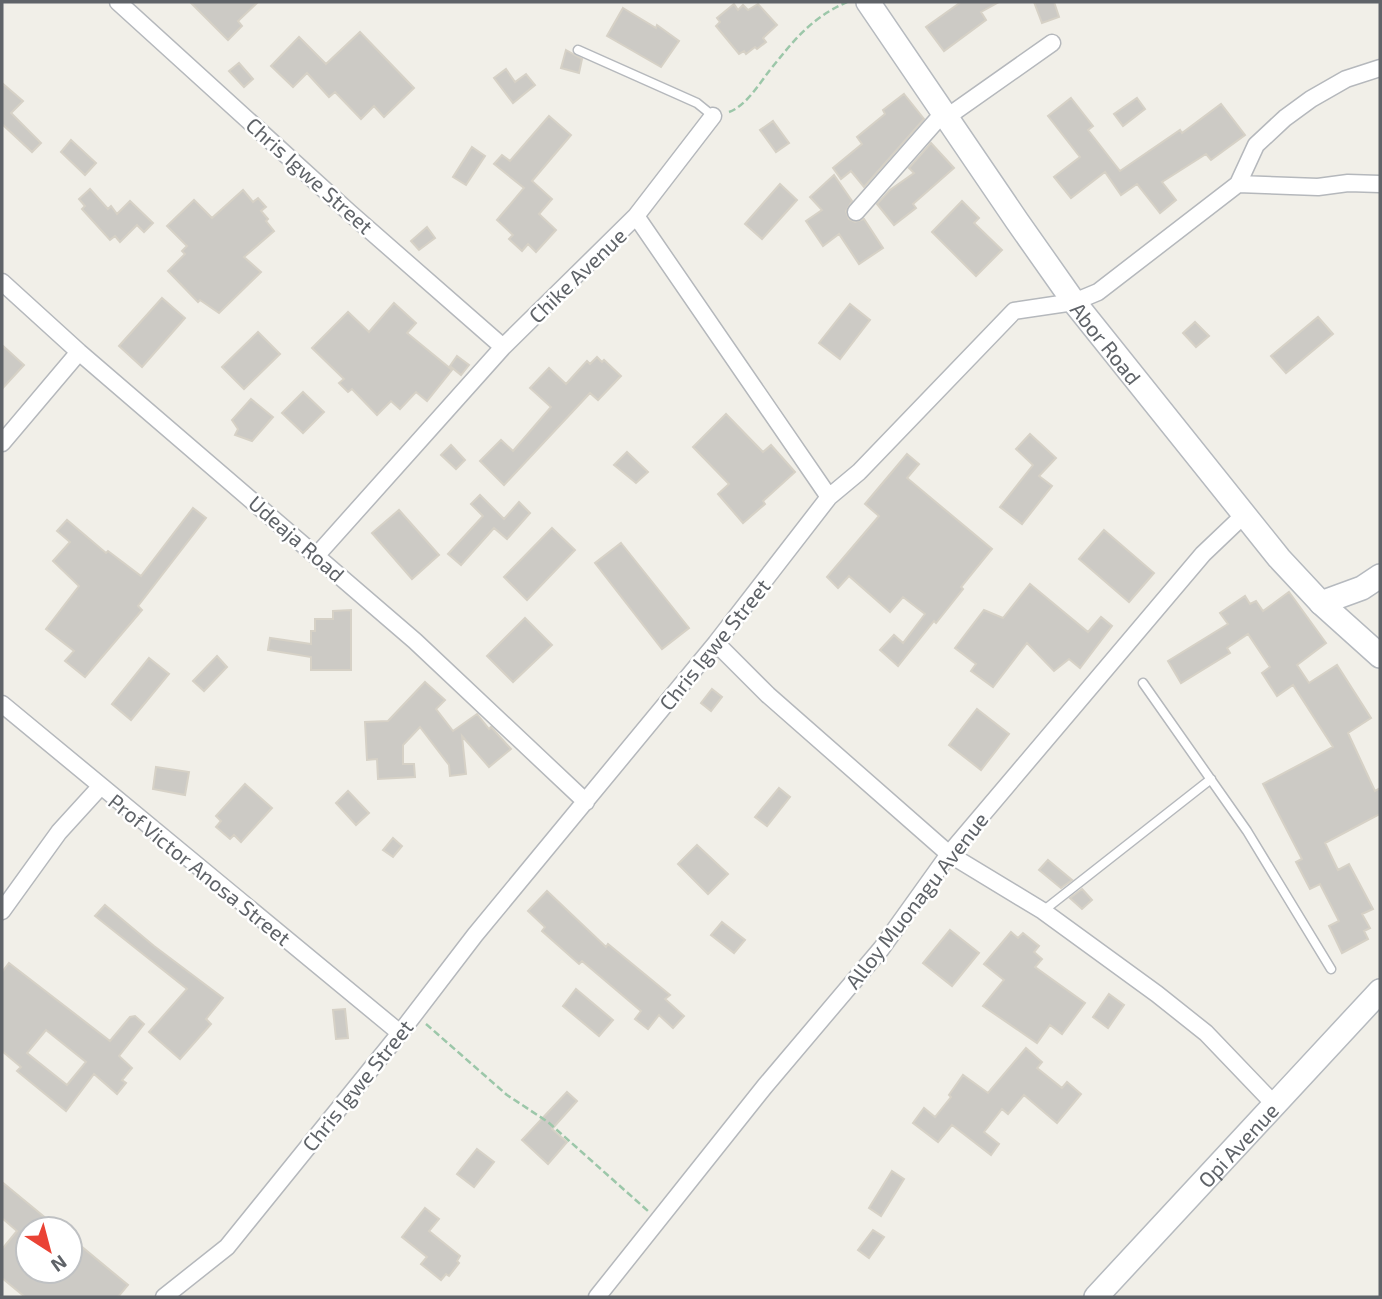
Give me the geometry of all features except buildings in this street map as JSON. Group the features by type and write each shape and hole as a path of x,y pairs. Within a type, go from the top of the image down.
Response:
{"street":[{"name":"Chris Igwe Street","path":"118,2 340,204 503,347"},
{"name":"Abor Road","path":"868,2 1074,302 1246,513 1279,558 1321,603 1380,656"},
{"path":"856,212 945,115 1052,43"},
{"path":"1380,68 1346,79 1285,118 1256,145 1238,184 1318,187 1348,183 1380,184"},
{"path":"636,216 713,116"},
{"name":"Chris Igwe Street","path":"164,1297 227,1247 400,1033 475,935 716,643 829,497 859,472 1014,310 1074,302 1098,292 1238,184"},
{"name":"Chike Avenue","path":"317,555 503,347 636,216 829,497"},
{"name":"Udeaja Road","path":"2,282 79,352 415,641 586,802"},
{"path":"2,443 79,352"},
{"name":"Alloy Muonagu Avenue","path":"597,1297 765,1086 881,949 949,854 1203,554 1246,513"},
{"path":"1321,603 1362,588 1380,576"},
{"path":"716,643 768,695 949,854 1043,911 1206,1033 1275,1105"},
{"name":"Prof Victor Anosa Street","path":"2,704 400,1033"},
{"path":"2,911 59,832 100,787"},
{"name":"Opi Avenue","path":"1096,1297 1380,991"}],"lane":[{"path":"578,50 697,103 713,116"},
{"path":"1143,684 1247,831 1331,969"},
{"path":"1043,911 1211,779"}],"path":[{"path":"713,116 735,110 809,25 824,12 847,2"},
{"path":"414,1014 507,1095 548,1122 659,1220"}]}
